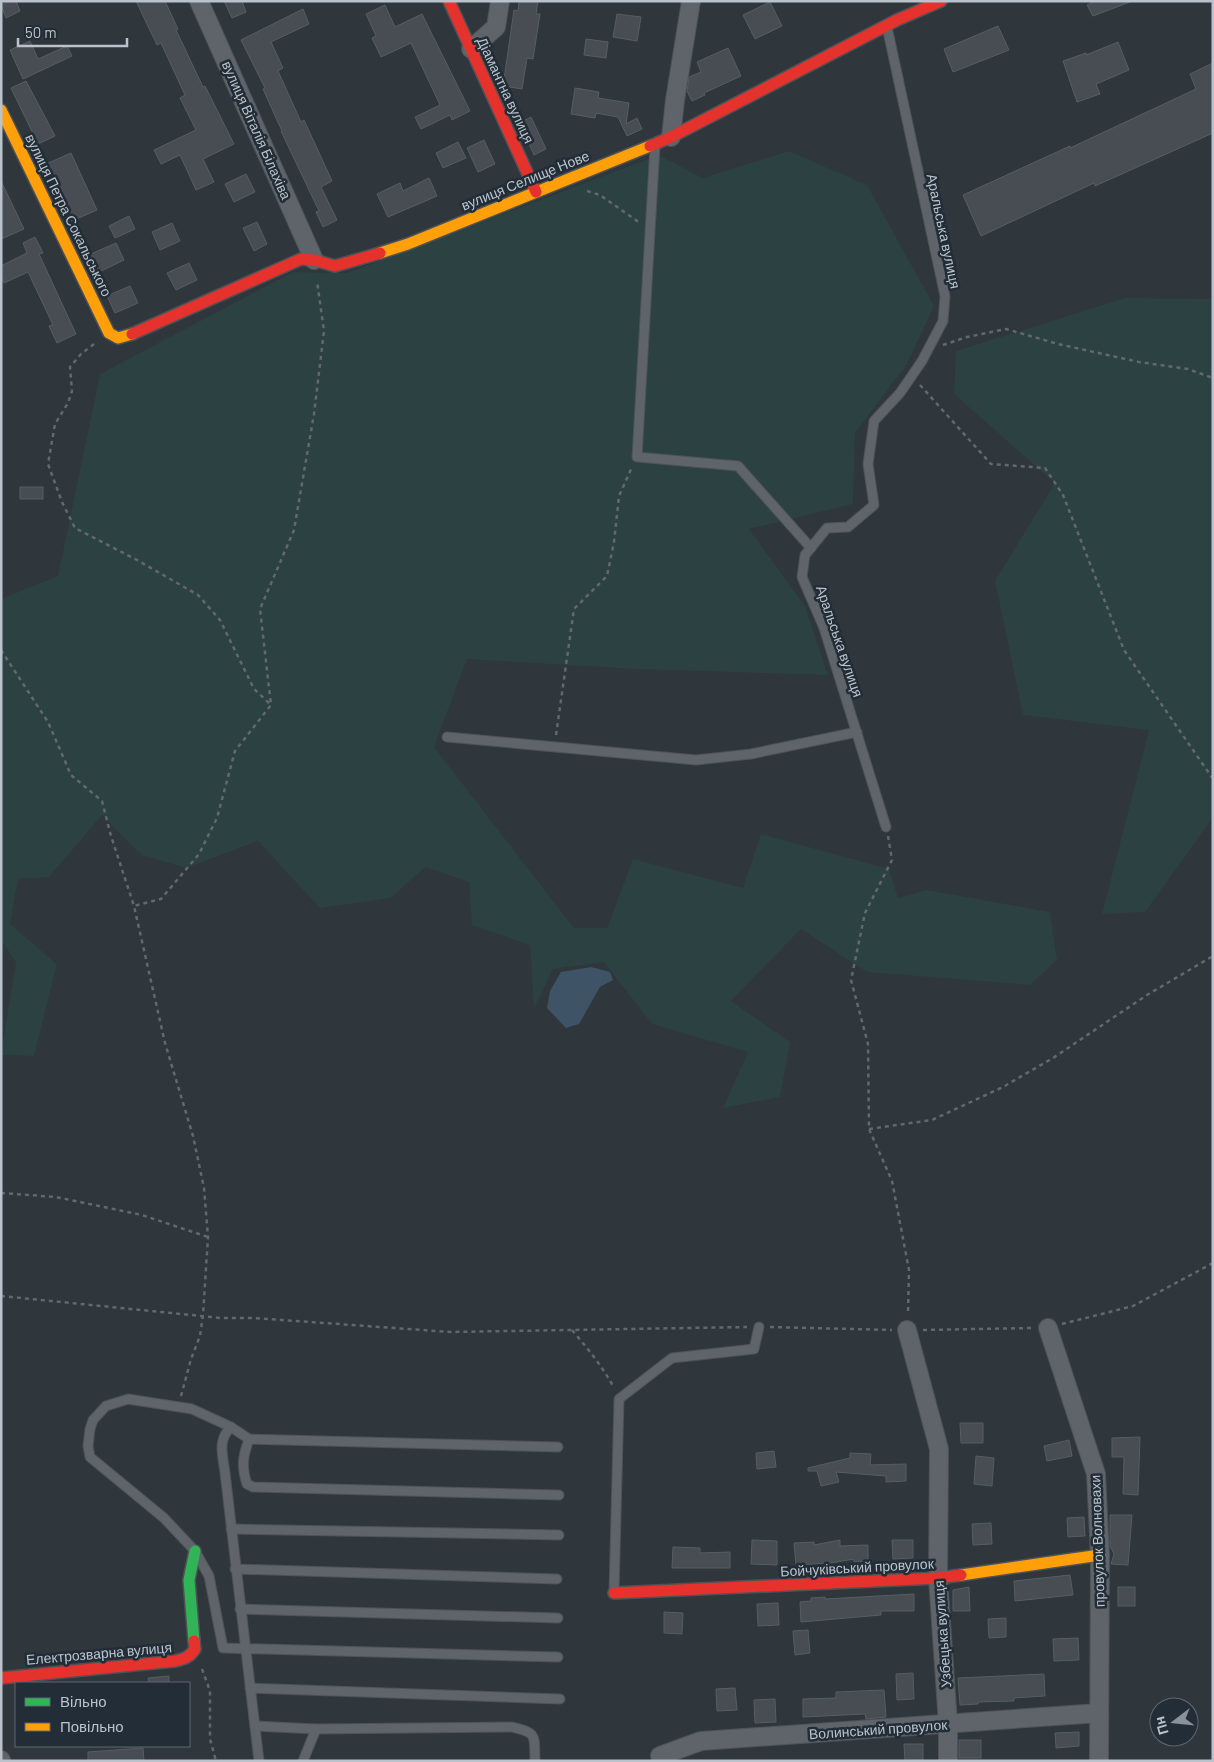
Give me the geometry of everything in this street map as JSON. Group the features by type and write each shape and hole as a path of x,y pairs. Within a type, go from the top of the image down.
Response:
{"street":[{"name":"вулиця Віталія Білахіва","path":"199,1 314,260"},
{"name":"Діамантна вулиця","path":"449,1 536,192"},
{"path":"471,48 496,27 500,1"},
{"path":"663,140 675,100 692,1"},
{"path":"892,23 900,1"},
{"name":"вулиця Селище Нове","path":"109,333 118,338 126,337 301,259 314,260 335,266 408,244 663,140 892,23 942,1"},
{"name":"вулиця Петра Сокальського","path":"1,110 109,333"},
{"name":"провулок Волновахи","path":"1048,1328 1096,1474 1100,1555 1100,1761"},
{"name":"Узбецька вулиця","path":"907,1330 939,1449 938,1578 948,1724 948,1761"},
{"path":"195,1551 189,1580 195,1649"},
{"name":"Бойчуківський провулок","path":"614,1593 938,1578 1100,1555"},
{"name":"Електрозварна вулиця","path":"1,1678 171,1662 184,1660 191,1656 195,1649"},
{"name":"Волинський провулок","path":"660,1756 701,1741 1099,1713"}],"lane":[{"name":"Аральська вулиця","path":"886,827 824,628 802,577 805,555 827,528 848,526 874,505 868,464 874,422 900,393 912,376 943,321 945,296 892,23"},
{"path":"663,140 650,230 637,457 738,466 811,548"},
{"path":"447,737 696,760 752,754 857,732"},
{"path":"614,1593 619,1399 672,1358 754,1349 759,1327"},
{"path":"558,1447 249,1439 231,1427 192,1408 128,1399 106,1406 93,1420 88,1446 90,1456 164,1518 195,1551 209,1576 223,1648 558,1657"},
{"path":"231,1427 224,1434 222,1442 235,1569 259,1761"},
{"path":"249,1439 243,1458 247,1484 253,1487 559,1496"},
{"path":"231,1529 559,1535"},
{"path":"235,1569 557,1580"},
{"path":"240,1609 558,1618"},
{"path":"250,1688 560,1699"},
{"path":"255,1726 316,1729 512,1727 529,1731 534,1737 535,1761"},
{"path":"303,1761 316,1729"}],"path":[{"path":"584,190 600,195 650,230"},
{"path":"134,906 161,899 199,854 217,818 234,752 271,705 260,609 294,530 314,414 324,331 314,260"},
{"path":"928,350 967,337 1006,329 1058,344 1139,362 1188,369 1213,378"},
{"path":"109,333 81,354 70,367 72,391 68,403 55,424 48,464 62,502 75,528 137,560 198,595 220,620 254,689 271,705"},
{"path":"912,376 991,464 1045,468 1063,495 1124,650 1213,780"},
{"path":"555,747 574,609 607,576 614,542 619,496 637,457"},
{"path":"1,650 48,722 71,775 102,801 111,836 134,906 165,1043 193,1136 204,1188 208,1237 200,1336 189,1366 179,1406"},
{"path":"886,827 892,860 865,913 851,980 868,1044 870,1129 892,1181 909,1270 907,1330"},
{"path":"870,1129 932,1120 1004,1087 1054,1058 1146,995 1213,956"},
{"path":"1,1192 56,1197 142,1214 208,1237"},
{"path":"1,1296 203,1315 450,1332 759,1327 907,1330 1048,1328 1132,1306 1213,1263"},
{"path":"572,1330 608,1376 619,1399"},
{"path":"195,1649 210,1691 210,1740 216,1761"}],"green space":[{"path":"789,151 867,185 934,306 907,364 855,433 853,504 749,529 805,606 828,675 636,669 467,659 434,747 574,928 607,928 633,859 743,888 761,834 889,869 898,898 927,890 1050,912 1057,960 1030,985 867,972 801,929 731,1001 790,1042 780,1097 723,1108 748,1052 652,1024 604,962 553,969 534,1009 530,945 472,925 469,882 426,867 390,898 320,908 258,841 186,868 142,855 102,815 49,877 18,879 10,924 57,964 34,1056 1,1055 16,962 1,940 1,599 58,576 100,374 293,272 347,273 659,155 703,178"},
{"path":"1125,298 1213,299 1213,817 1145,912 1102,914 1149,730 1023,715 995,581 1055,483 954,394 956,351"}],"water":[{"path":"591,967 610,972 613,980 600,987 579,1024 566,1028 547,1008 550,991 561,972"}],"building":[{"path":"10,1 16,1 20,11 6,18 1,5"},
{"path":"136,1 165,1 178,29 176,30 203,87 205,86 234,144 203,159 214,182 196,190 180,155 161,164 154,150 196,130 180,98 185,95 161,43 157,45"},
{"path":"224,1 242,1 246,12 232,18"},
{"path":"519,1 538,1 536,14 540,14 533,59 527,58 522,89 503,86 514,10 518,11"},
{"path":"1096,1 1130,2 1093,16 1087,5"},
{"path":"770,2 782,26 755,39 743,15"},
{"path":"385,5 395,27 422,14 470,111 452,120 450,115 421,129 415,117 440,105 411,43 381,57 372,38 376,36 366,14"},
{"path":"303,9 309,24 271,42 283,68 278,71 301,122 304,120 332,181 321,187 337,220 323,227 316,212 319,211 281,131 263,89 265,88 241,40"},
{"path":"617,14 641,17 637,41 613,37"},
{"path":"998,26 1009,50 953,72 944,49"},
{"path":"586,39 608,42 606,58 584,55"},
{"path":"30,41 38,59 67,46 72,56 23,79 10,50"},
{"path":"1118,42 1129,70 1096,84 1100,94 1077,102 1063,61 1086,53 1086,55"},
{"path":"728,48 741,76 704,93 705,95 692,101 687,91 689,77 701,72 697,62"},
{"path":"1213,63 1213,133 1095,186 1094,183 981,236 963,195 1070,146 1070,148 1196,89 1190,74"},
{"path":"26,81 55,136 38,144 11,88"},
{"path":"575,88 599,92 598,98 629,103 626,124 637,118 642,129 627,136 618,117 596,113 595,118 571,114"},
{"path":"531,117 546,149 534,155 520,123"},
{"path":"484,140 495,164 478,172 467,148"},
{"path":"458,142 466,158 443,168 436,153"},
{"path":"71,153 97,210 72,221 44,165"},
{"path":"246,174 255,192 234,202 225,184"},
{"path":"429,178 437,196 388,217 377,194 400,183 403,191"},
{"path":"1,181 24,229 1,239"},
{"path":"129,216 135,229 115,238 109,226"},
{"path":"257,222 267,244 254,251 243,228"},
{"path":"172,223 180,241 160,250 152,232"},
{"path":"35,237 43,253 39,254 76,334 57,343 49,326 53,325 28,272 4,283 1,276 1,266 27,253 23,243"},
{"path":"116,243 124,260 99,272 91,254"},
{"path":"189,263 197,280 176,290 167,273"},
{"path":"130,286 138,303 115,313 107,296"},
{"path":"20,487 43,487 43,499 20,499"},
{"path":"960,1423 983,1423 983,1443 961,1443"},
{"path":"1140,1437 1138,1495 1123,1494 1124,1457 1112,1457 1112,1438"},
{"path":"1069,1440 1072,1456 1047,1461 1044,1446"},
{"path":"774,1451 776,1467 757,1469 756,1453"},
{"path":"850,1453 871,1454 870,1465 906,1464 906,1481 886,1482 886,1476 836,1472 839,1482 821,1486 817,1471 808,1471 808,1468 850,1458"},
{"path":"976,1456 994,1458 992,1486 974,1484"},
{"path":"1110,1515 1132,1515 1128,1565 1111,1564 1114,1554 1110,1546"},
{"path":"1084,1517 1085,1536 1068,1537 1067,1518"},
{"path":"991,1523 992,1544 973,1545 972,1524"},
{"path":"752,1540 777,1541 777,1565 751,1564"},
{"path":"840,1540 840,1546 868,1545 868,1561 854,1562 854,1559 830,1563 796,1565 794,1543 814,1542 814,1545"},
{"path":"892,1540 913,1540 913,1558 893,1559"},
{"path":"673,1547 700,1548 700,1553 730,1552 730,1568 672,1568"},
{"path":"1070,1575 1073,1595 1015,1601 1014,1581"},
{"path":"969,1587 970,1611 953,1611 953,1590"},
{"path":"1118,1587 1135,1587 1135,1606 1118,1606"},
{"path":"914,1594 914,1611 881,1611 881,1615 801,1622 800,1602 811,1601 811,1598 825,1597 825,1599"},
{"path":"778,1603 779,1625 758,1626 757,1604"},
{"path":"664,1612 683,1613 682,1634 664,1633"},
{"path":"1006,1618 1006,1637 989,1638 988,1619"},
{"path":"808,1630 810,1653 795,1655 793,1631"},
{"path":"1078,1638 1079,1660 1054,1661 1053,1639"},
{"path":"913,1673 914,1699 897,1700 896,1674"},
{"path":"1044,1674 1045,1696 1014,1698 1014,1701 978,1702 978,1704 960,1705 958,1678"},
{"path":"169,1676 169,1682 149,1682 148,1678"},
{"path":"735,1688 737,1710 717,1711 716,1689"},
{"path":"884,1690 886,1717 866,1719 865,1714 803,1717 803,1699 836,1698 836,1692"},
{"path":"775,1699 776,1722 755,1723 754,1700"},
{"path":"1079,1732 1079,1746 1056,1748 1055,1733"},
{"path":"959,1740 981,1740 981,1758 959,1758"},
{"path":"904,1744 923,1744 923,1761 905,1761"},
{"path":"143,1748 144,1761 88,1761 88,1752"}],"traffic: fast":[{"path":"194,1641 189,1580 195,1551"}],"traffic: slow":[{"path":"1,110 109,333 118,338 132,334"},
{"path":"380,253 408,244 650,146"},
{"path":"961,1575 1100,1555"}],"traffic: jam":[{"path":"449,1 536,192"},
{"path":"650,146 671,137 897,20 941,1"},
{"path":"132,334 301,259 314,260 335,266 380,253"},
{"path":"614,1593 938,1578 961,1575"},
{"path":"1,1678 175,1661 191,1654 195,1649 194,1641"}]}
